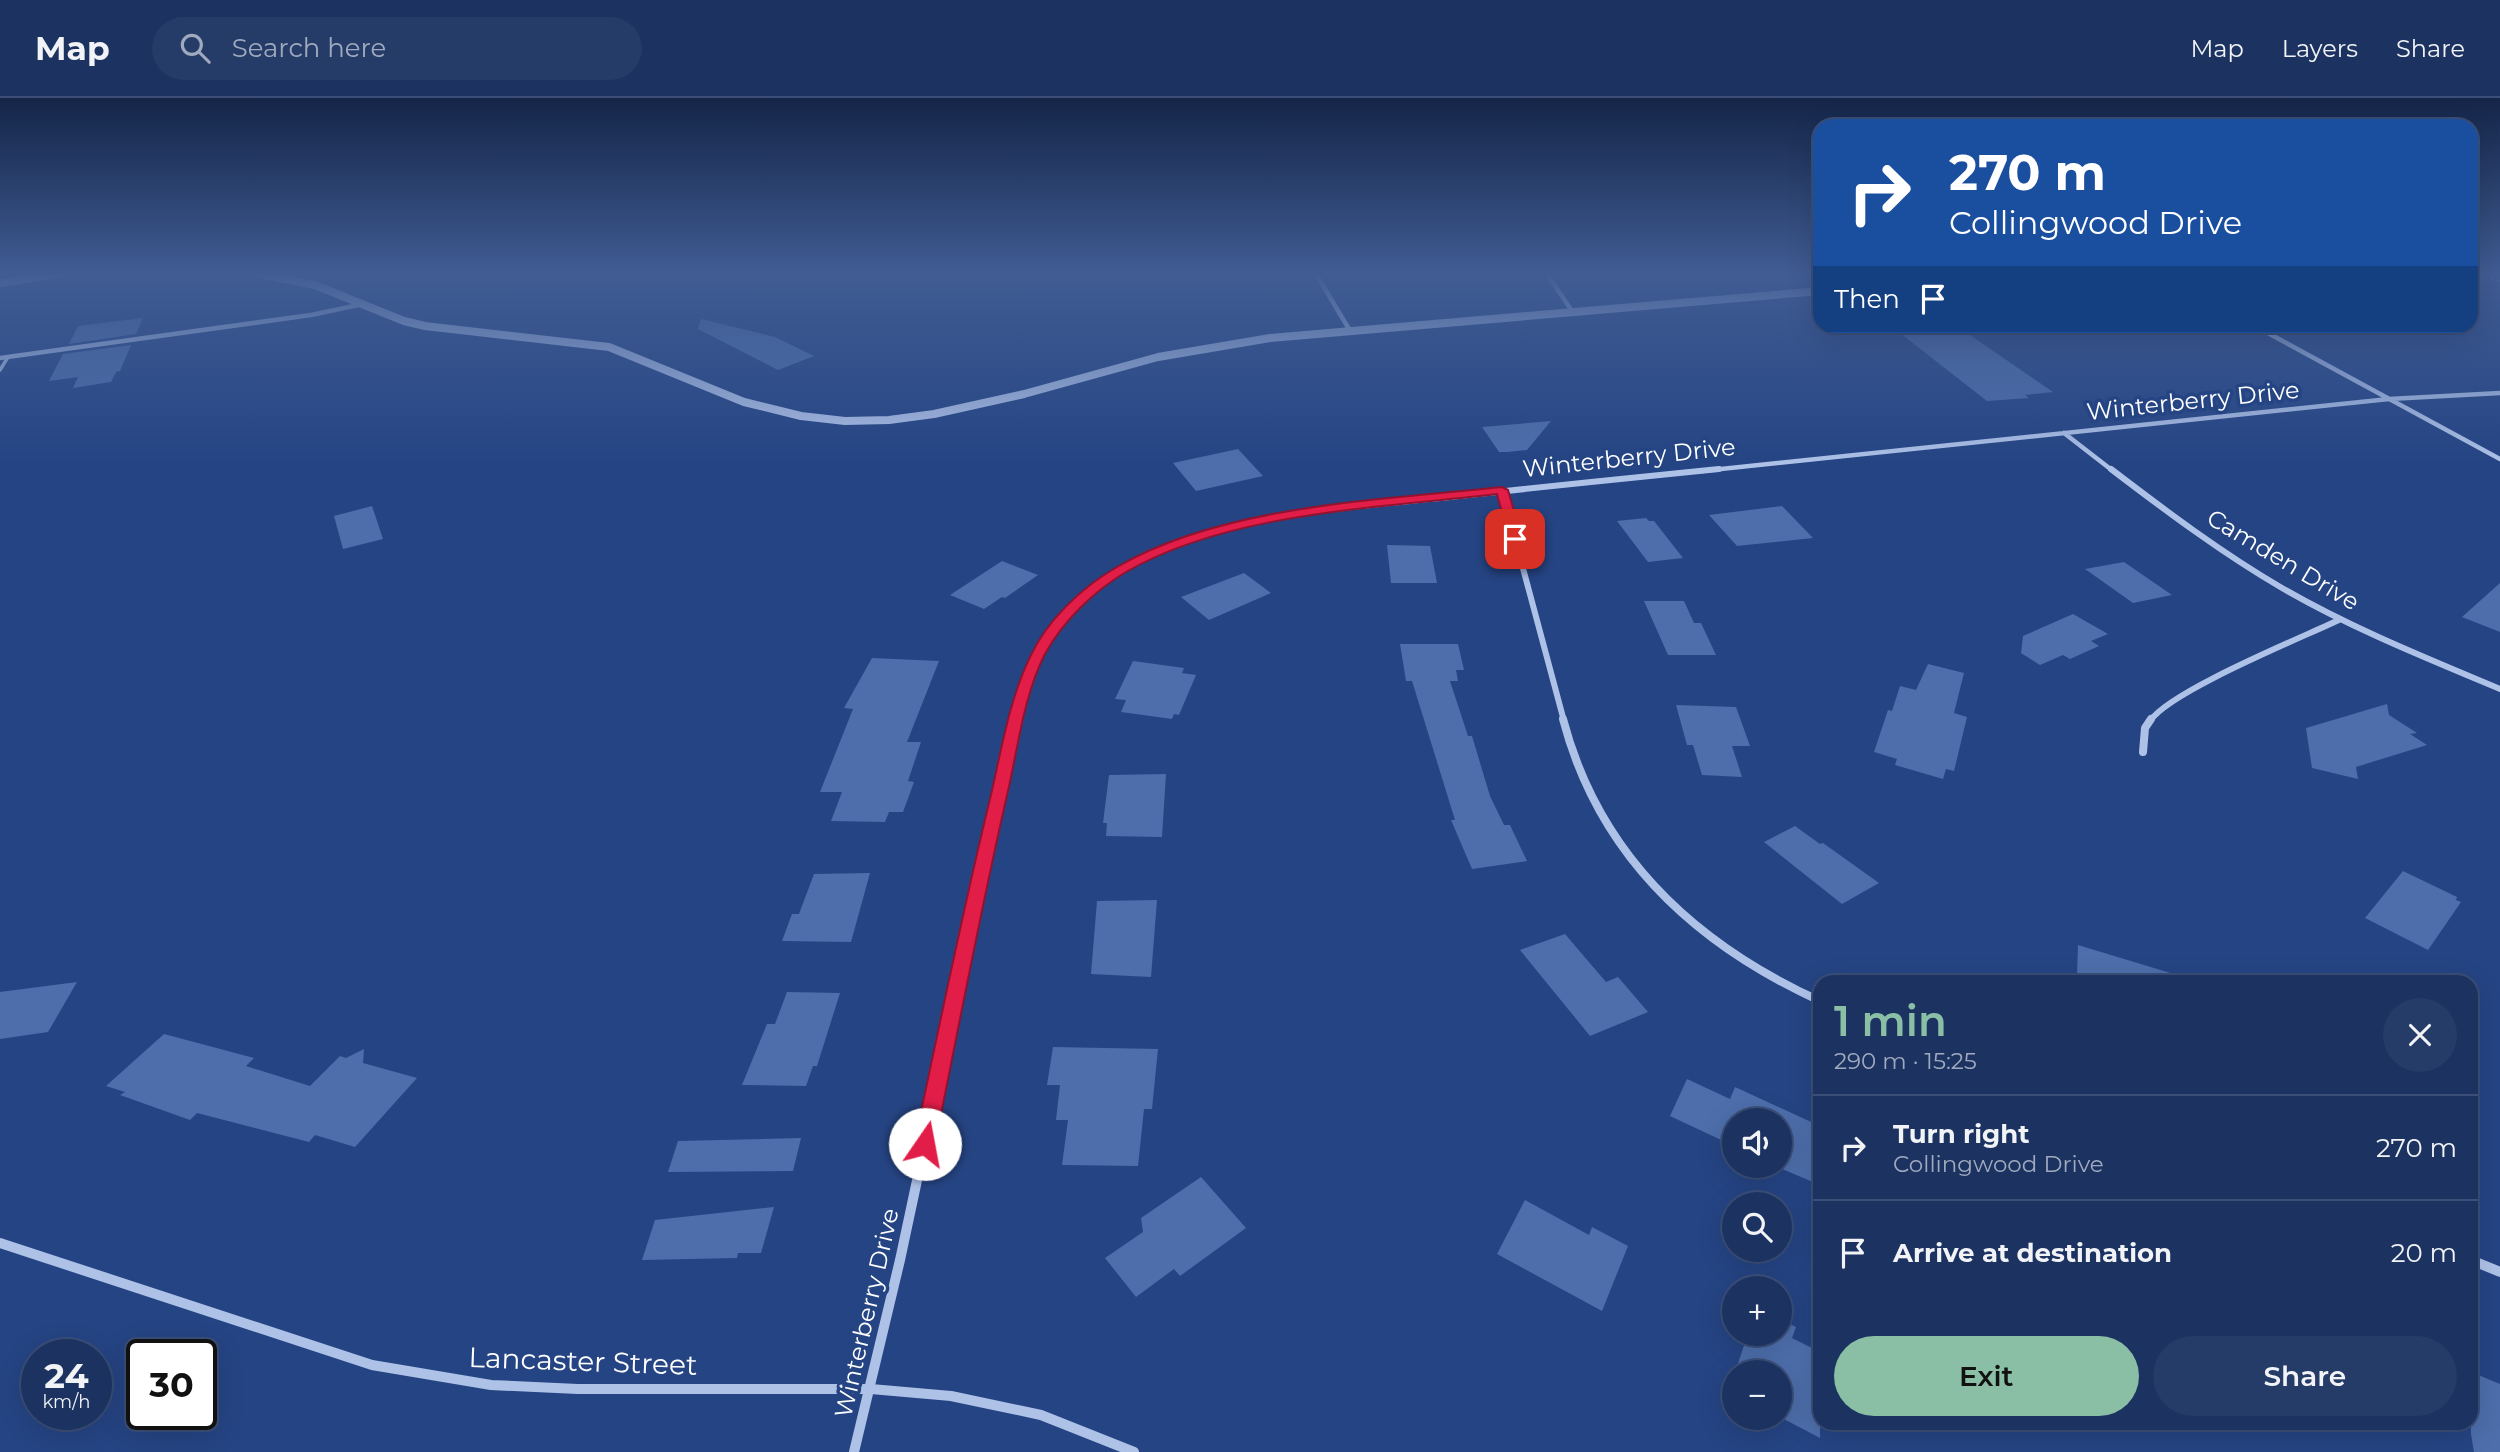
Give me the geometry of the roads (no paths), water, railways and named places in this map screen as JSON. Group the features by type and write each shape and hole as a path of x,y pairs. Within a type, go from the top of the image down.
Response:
{"street":[{"path":"0,358 151,337"},
{"path":"519,337 609,348 633,354 760,407 845,421 876,421 933,414 1147,359 1279,337"},
{"path":"2276,337 2500,459"},
{"name":"Winterberry Drive","path":"855,1452 871,1389 985,853 1025,685 1038,654 1056,626 1080,601 1120,570 1201,536 1266,520 1502,490 2389,399 2500,393"},
{"name":"Camden Drive","path":"2064,433 2245,566 2341,619 2500,690"},
{"path":"1502,490 1576,761 1595,804 1630,858 1679,914 1720,947 1759,972 1813,998"},
{"path":"2143,752 2145,728 2156,712 2198,687 2341,619"},
{"name":"Lancaster Street","path":"0,1242 372,1365 491,1385 578,1389 871,1389 951,1396 1041,1415 1134,1452"},
{"path":"2478,1263 2500,1272"}],"lane":[{"path":"0,370 8,357"}]}
